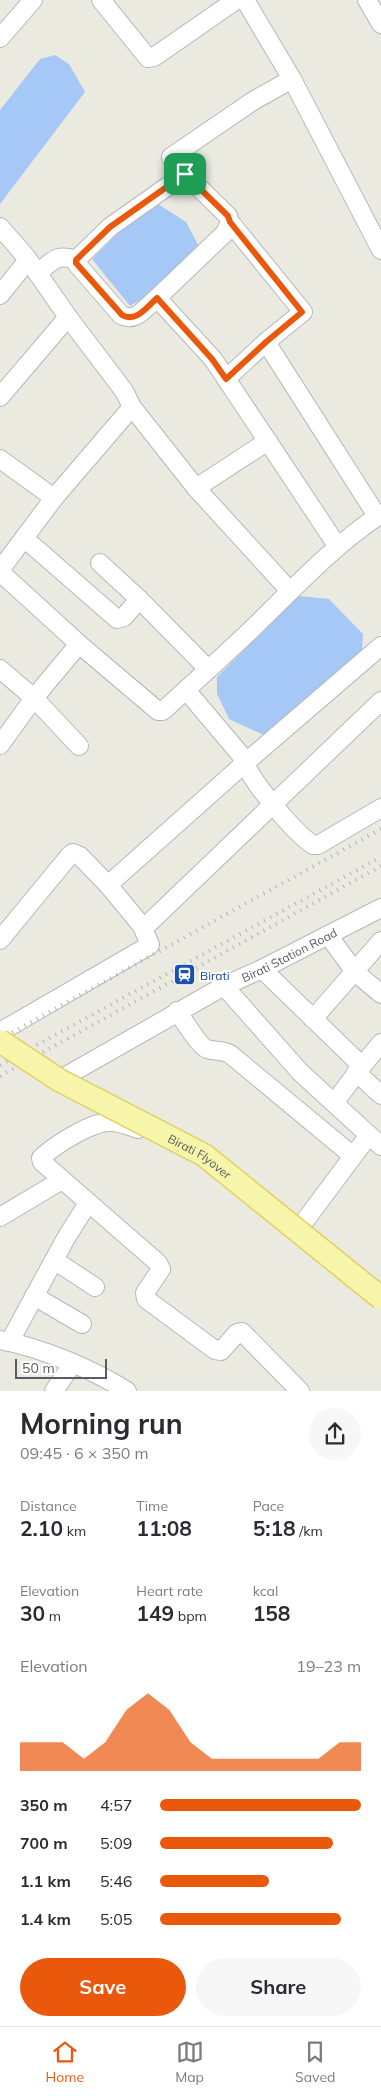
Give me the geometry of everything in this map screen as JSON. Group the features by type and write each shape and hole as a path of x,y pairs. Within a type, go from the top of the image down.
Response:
{"main road":[{"name":"Birati Flyover","path":"0,1041 59,1080 204,1155 381,1298"}],"street":[{"path":"0,38 33,0"},
{"path":"101,0 145,56 151,58 236,0"},
{"path":"245,0 292,79 381,250"},
{"path":"367,0 381,24"},
{"path":"226,379 302,312 230,222 228,216 172,160 173,155 253,101 292,79"},
{"path":"76,260 110,227 185,174"},
{"path":"76,260 78,267 126,318 131,319 157,298 225,233 230,222"},
{"path":"0,227 33,266 68,317 119,383 132,407 196,488 290,590"},
{"path":"0,295 33,266 59,256 76,260"},
{"path":"157,298 212,359 338,547"},
{"path":"0,397 68,317"},
{"path":"132,407 54,498 0,571 79,644 158,711 163,711 252,629 290,590 338,547 379,515 266,342"},
{"path":"196,488 268,441"},
{"path":"0,459 54,498"},
{"path":"24,538 117,619 124,617 139,599"},
{"path":"100,563 208,668"},
{"path":"0,745 34,698 79,644"},
{"path":"108,885 245,763 381,646"},
{"path":"0,669 34,698 79,746"},
{"path":"186,690 240,754 252,779 310,844 315,846 381,808"},
{"path":"142,926 146,925 379,707"},
{"path":"0,940 73,853 80,856 108,885 142,926 150,945 0,1032 66,1076 207,1147 243,1173 381,1285"},
{"name":"Birati Station Road","path":"66,1076 177,1011 381,908"},
{"path":"328,935 356,972 381,994"},
{"path":"313,1019 356,972 381,941"},
{"path":"262,969 313,1019 381,1095"},
{"path":"224,986 300,1072 375,1141 354,1156 304,1222"},
{"path":"177,1011 202,1046 222,1050 230,1054 354,1156"},
{"path":"334,1103 381,1042"},
{"path":"300,1391 242,1332 237,1333 221,1350 215,1350 146,1298 145,1293 160,1271 160,1266 42,1162 43,1156 89,1127 103,1122 117,1122 140,1129 223,1181 381,1311"},
{"path":"0,1217 62,1180"},
{"path":"88,1203 34,1296 5,1340 73,1363 105,1377 127,1391"},
{"path":"54,1260 95,1287"},
{"path":"34,1296 82,1324"},
{"path":"54,1391 73,1363"}],"water":[{"path":"55,55 69,64 85,92 0,204 0,110 40,59"},
{"path":"152,200 186,222 203,254 192,268 130,306 92,259"},
{"path":"298,596 329,599 363,634 362,651 266,736 229,719 217,694 217,677"}],"railway":[{"path":"0,1039 381,829"},
{"path":"0,1065 381,857"},
{"path":"0,1076 381,866"}],"place":[{"name":"Birati","path":"184,975"}],"route":[{"path":"185,174 228,216 230,222 302,312 226,379 212,359 157,298 136,316 131,319 126,318 76,263 76,260 110,227 185,174"}]}
